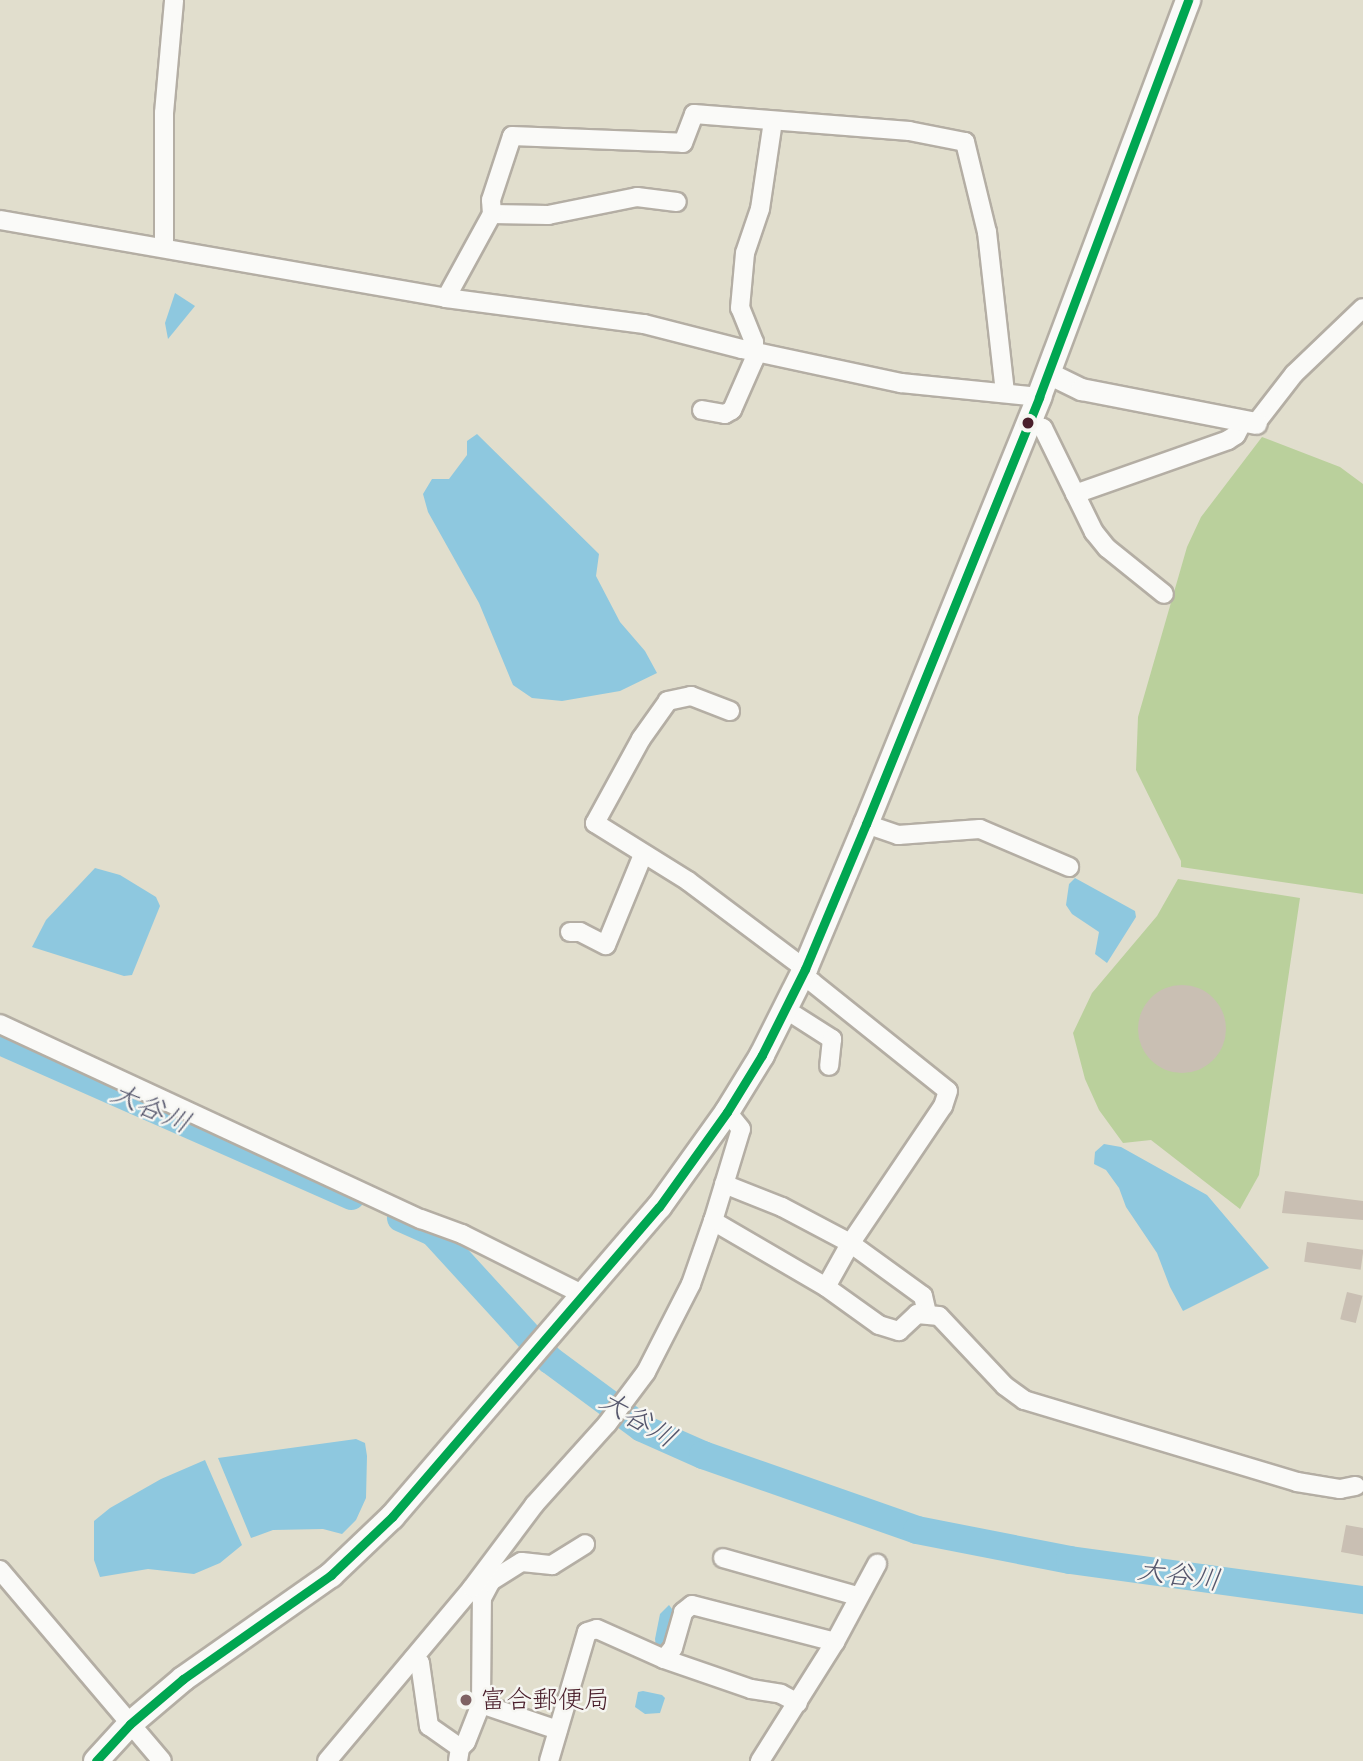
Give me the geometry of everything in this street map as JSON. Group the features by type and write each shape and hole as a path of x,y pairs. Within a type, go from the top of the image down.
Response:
{"main road":[{"path":"96,1761 130,1724 183,1679 311,1590 357,1553 393,1517 659,1207 727,1112 803,973 866,824 1039,397 1188,0"}],"street":[{"path":"164,248 164,113 174,0"},
{"path":"446,298 492,214 491,200 512,136 682,143 694,114 909,131 965,142 988,232 1005,392"},
{"path":"702,410 725,414 732,410 754,360 754,342 740,308 745,253 760,209 773,121"},
{"path":"492,214 548,215 638,197 677,202"},
{"path":"0,220 446,298 644,324 901,383 1039,397"},
{"path":"1075,494 1236,435 1294,374 1363,308"},
{"path":"1048,373 1081,389 1249,422"},
{"path":"1028,422 1042,428 1094,532 1107,548 1164,594"},
{"path":"730,710 691,696 668,701 641,738 595,823 688,881 948,1091 931,1125 850,1243 826,1287"},
{"path":"866,824 898,835 980,829 1069,867"},
{"path":"569,932 580,932 606,945 643,855"},
{"path":"785,1009 832,1039 829,1066"},
{"path":"0,1024 422,1219 462,1234 584,1295"},
{"path":"413,1659 420,1663 429,1726 459,1754 467,1742 481,1704 477,1593 534,1504 607,1424 646,1372 691,1284 713,1221 741,1129 727,1112"},
{"path":"724,1184 782,1207 850,1243 923,1296 927,1312"},
{"path":"713,1221 826,1287 879,1325 899,1331 917,1314 927,1312 939,1316 1005,1385 1024,1401 1297,1482 1340,1489 1356,1486"},
{"path":"327,1761 413,1659 491,1581 522,1562 552,1564 585,1544"},
{"path":"723,1558 857,1596"},
{"path":"760,1761 835,1642 857,1596 877,1564"},
{"path":"0,1570 162,1761"},
{"path":"664,1659 673,1648 683,1612 692,1605 835,1642"},
{"path":"549,1761 587,1632 597,1629 664,1659 751,1689 780,1694 798,1703"},
{"path":"481,1704 558,1730"}],"green space":[{"path":"1262,437 1340,467 1363,484 1363,894 1181,867 1181,861 1136,770 1138,717 1187,547 1201,517"},
{"path":"1178,879 1300,898 1259,1175 1240,1209 1151,1140 1123,1143 1099,1110 1085,1079 1073,1033 1092,993 1157,916"}],"water":[{"path":"175,293 195,306 168,339 165,323"},
{"path":"477,434 599,554 596,576 620,622 645,651 657,673 620,691 562,701 532,698 513,685 479,603 428,512 423,494 432,479 449,479 467,455 467,441"},
{"path":"95,868 120,875 156,897 160,906 132,975 124,976 32,947 46,920"},
{"path":"1075,878 1135,911 1136,917 1107,963 1095,954 1099,932 1072,914 1066,905 1069,884"},
{"path":"1104,1144 1121,1147 1207,1195 1269,1268 1183,1311 1157,1253 1126,1207 1119,1188 1106,1170 1094,1164 1095,1152"},
{"path":"356,1439 365,1443 366,1498 356,1520 342,1534 323,1529 273,1530 251,1538 218,1458"},
{"path":"205,1460 242,1545 220,1563 194,1574 148,1569 100,1577 94,1560 94,1521 110,1508 161,1479"},
{"path":"669,1605 675,1613 665,1650 656,1648 655,1639 660,1614"},
{"path":"638,1692 665,1698 660,1713 645,1714 635,1707"}],"building":[{"path":"1182,985 1199,988 1213,998 1223,1012 1226,1029 1223,1046 1213,1060 1199,1070 1182,1073 1165,1070 1151,1060 1141,1046 1138,1029 1141,1012 1151,998 1165,988"},
{"path":"1285,1191 1363,1201 1363,1220 1282,1213"},
{"path":"1307,1242 1363,1250 1361,1270 1304,1262"},
{"path":"1347,1292 1363,1296 1356,1323 1340,1319"},
{"path":"1346,1525 1363,1528 1363,1556 1341,1552"}],"waterway":[{"name":"大谷川","path":"0,1041 351,1196"},
{"name":"大谷川","path":"401,1218 433,1232 550,1360 642,1428 703,1455 917,1530 1070,1560 1363,1600"}],"transit line":[{"path":"96,1761 130,1724 183,1679 331,1575 392,1517 659,1207 727,1112 762,1055 805,969 866,824 1039,397 1188,0"}],"place":[{"name":"富合郵便局","path":"466,1700"}]}
